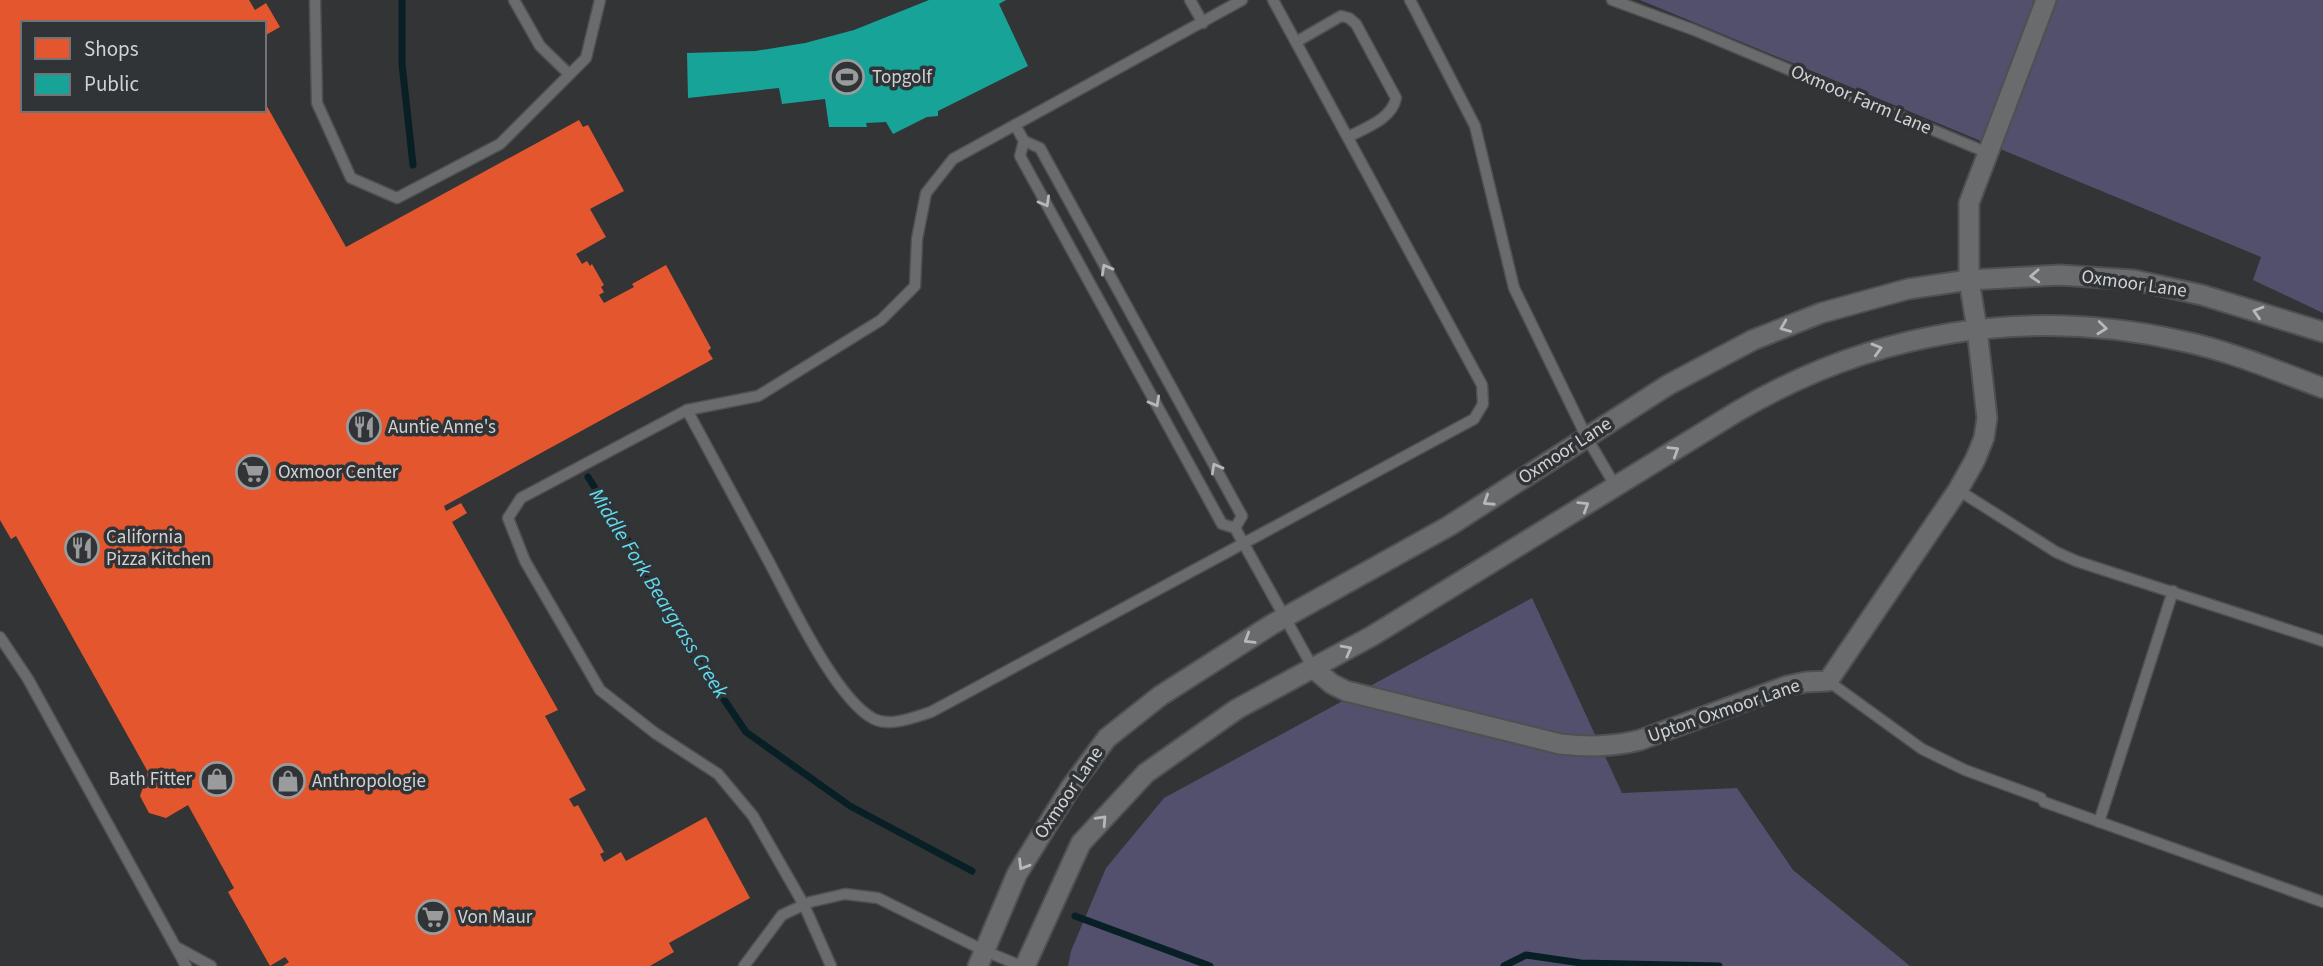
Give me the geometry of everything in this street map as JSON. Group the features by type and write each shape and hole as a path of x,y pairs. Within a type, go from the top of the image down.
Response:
{"street":[{"path":"1969,280 1969,203 2046,0"},
{"name":"Oxmoor Lane","path":"981,959 1017,874 1070,787 1107,738 1160,696 1285,617 1449,526 1668,385 1787,325 1880,295 1969,280 2060,275 2134,280 2202,295 2323,332"},
{"name":"Upton Oxmoor Lane","path":"1313,668 1332,684 1346,691 1560,744 1587,747 1612,746 1640,740 1787,686 1828,681 1958,490 1975,460 1983,438 1987,418 1969,280"},
{"name":"Oxmoor Lane","path":"1023,966 1081,843 1146,773 1237,709 1372,636 1738,411 1804,376 1878,348 1977,329 2067,325 2156,335 2207,346 2323,388"}],"lane":[{"path":"315,0 317,103 351,178 397,198 500,144 586,58 600,0"},
{"path":"514,0 540,47 569,74"},
{"path":"1190,0 1203,23"},
{"path":"831,966 804,905 753,816 718,774 655,733 600,690 525,561 508,518 521,498 687,410 758,396 881,320 915,286 917,239 926,193 953,159 1242,0"},
{"path":"687,410 821,659 855,704 875,720 904,720 931,712 1474,419 1483,404 1482,385 1273,0"},
{"path":"1410,0 1475,126 1514,288 1587,438 1616,486"},
{"name":"Oxmoor Farm Lane","path":"1612,0 1694,30 1989,153"},
{"path":"1296,42 1341,16 1349,18 1356,24 1379,66 1396,98 1394,108 1387,116 1348,137"},
{"path":"1014,125 1024,141 1040,148 1242,516 1234,528"},
{"path":"1024,141 1020,156 1222,524 1234,528 1313,668"},
{"path":"1958,490 2056,552 2076,561 2323,641"},
{"path":"2099,822 2173,592"},
{"path":"0,637 23,671 186,966"},
{"path":"1828,681 1922,749 1965,770 2099,822 2323,902"},
{"path":"744,966 782,915 804,905 845,894 878,898 981,959 1023,966"},
{"path":"176,948 211,966"}],"shaded area":[{"path":"1640,0 2323,0 2323,313 2253,280 2261,257"},
{"path":"1532,598 1622,793 1737,788 1793,870 1910,966 1068,966 1071,951 1106,868 1164,798"}],"building: Shops":[{"name":"Oxmoor Center","path":"0,0 249,0 255,10 266,3 280,27 266,35 266,21 21,21 21,112 266,112 266,105 346,247 579,120 583,127 588,125 624,191 590,209 606,237 576,254 582,264 587,261 590,266 592,264 604,285 601,287 604,292 599,295 604,303 666,265 711,348 708,351 713,359 444,506 446,511 461,503 467,513 452,522 558,710 545,716 586,790 569,799 574,807 578,805 604,852 600,854 604,862 621,852 626,861 706,817 750,898 669,943 674,952 650,966 283,966 289,962 285,957 270,966 228,892 234,888 188,805 166,818 149,813 140,796 148,772 16,536 11,539 0,520"}],"building: Public":[{"name":"Topgolf","path":"929,0 1006,0 999,4 1028,66 938,111 938,116 927,117 893,134 886,122 866,123 867,127 829,127 825,99 782,104 779,88 688,98 687,53 755,51 805,43 854,30"}],"waterway":[{"name":"Middle Fork Beargrass Creek","path":"402,0 402,64 413,165"},
{"name":"Middle Fork Beargrass Creek","path":"588,477 636,553 670,620 746,732 850,806 972,871"},
{"name":"Middle Fork Beargrass Creek","path":"1075,916 1210,966"},
{"name":"Middle Fork Beargrass Creek","path":"1504,966 1526,955 1581,963 1719,966"}],"place":[{"name":"Topgolf","path":"847,77"},
{"name":"Auntie Anne's","path":"364,427"},
{"name":"Oxmoor Center","path":"253,472"},
{"name":"California Pizza Kitchen","path":"82,548"},
{"name":"Bath Fitter","path":"217,779"},
{"name":"Anthropologie","path":"288,781"},
{"name":"Von Maur","path":"433,917"}]}
